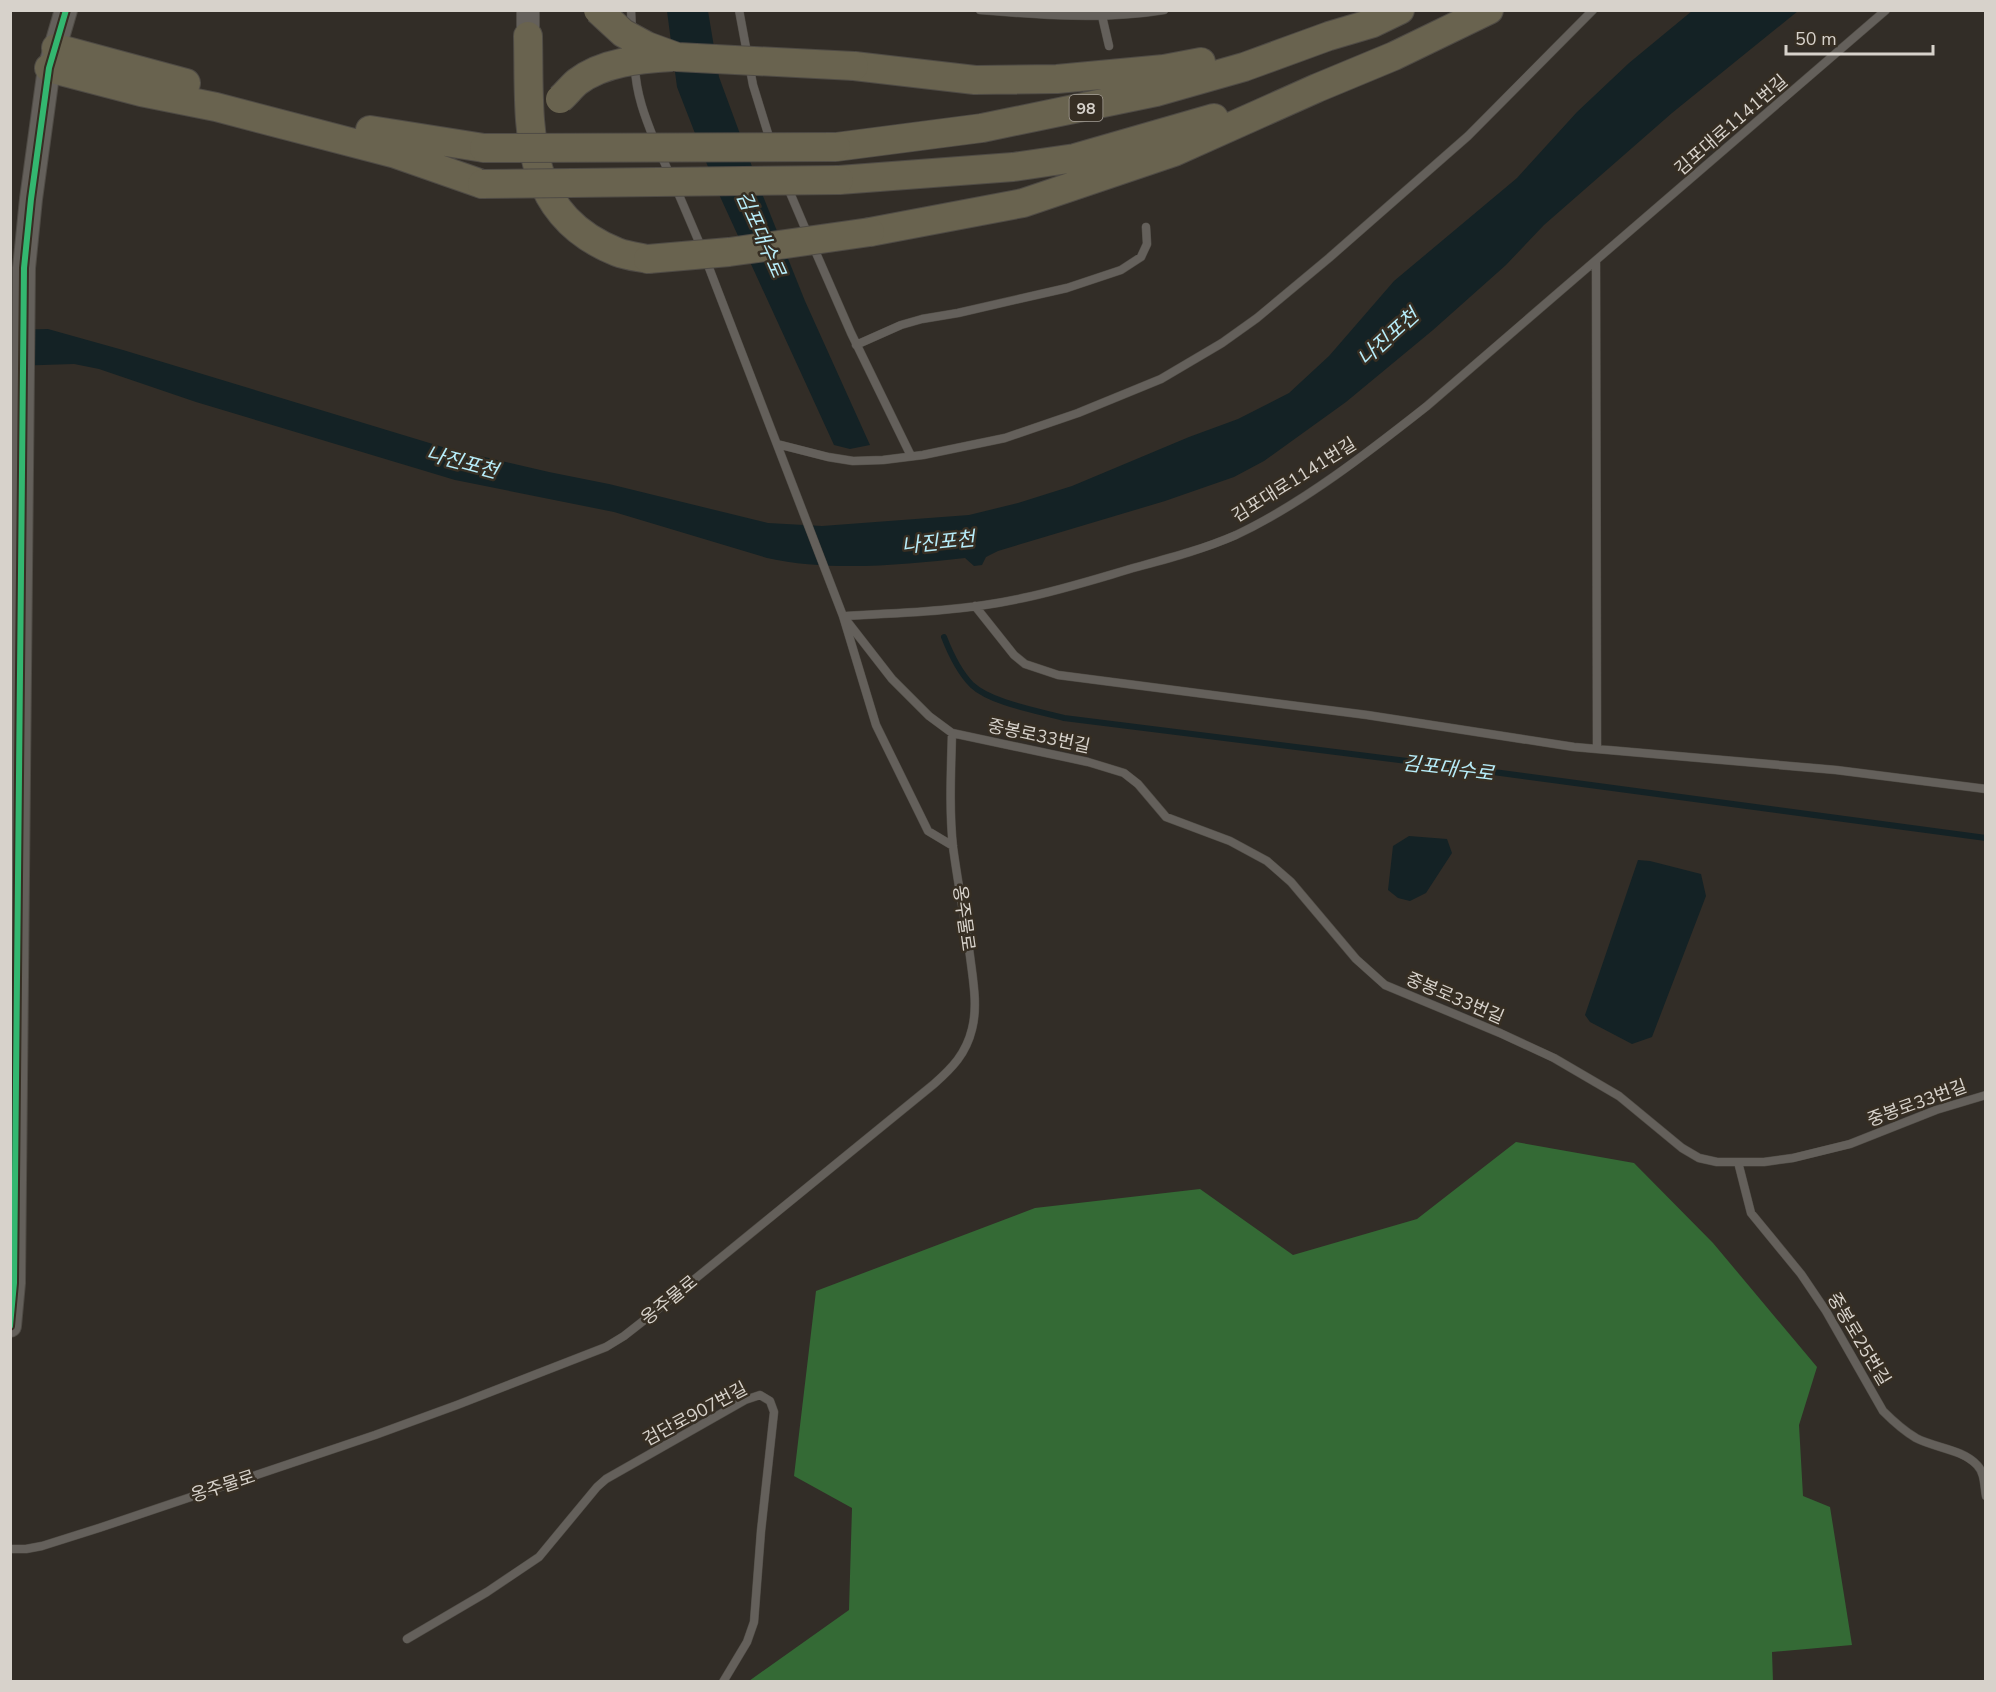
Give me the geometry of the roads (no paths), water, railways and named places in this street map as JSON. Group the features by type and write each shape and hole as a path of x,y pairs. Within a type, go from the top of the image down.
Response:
{"highway":[{"path":"598,10 623,33 646,46 677,57"},
{"name":"98","path":"53,58 391,135 484,148 836,147 982,128 1156,92 1244,67 1372,23 1400,10"},
{"path":"528,23 530,130 537,169 553,201 567,221 590,239 619,253 648,259 729,252 870,232 1023,203 1174,152 1394,56 1490,10"},
{"path":"537,169 542,135 548,115 560,99 577,82 600,69 646,58 677,57 854,66 975,80 1057,79 1164,69 1329,36"},
{"path":"53,58 141,92 216,107 396,154 482,184 839,180 1013,167 1075,158 1317,88"}],"street":[{"path":"10,1326 14,1272 24,268 31,199 53,58 66,10"}],"lane":[{"path":"632,10 636,83 643,112 713,276 843,616 876,725 928,831 953,846"},
{"path":"739,10 753,85 776,158"},
{"path":"980,10 1064,16 1102,16 1164,10"},
{"path":"777,444 853,461 911,456 1005,438 1058,420 1161,379 1222,343 1257,318 1320,265 1443,158 1593,10"},
{"name":"김포대로1141번길","path":"843,616 975,606 1057,591 1206,547 1268,518 1314,489 1398,429 1596,262 1886,10"},
{"path":"1102,16 1109,46"},
{"path":"780,167 856,345 911,456"},
{"path":"856,345 885,331 922,319 1067,288 1121,270 1141,257 1147,244 1146,227"},
{"path":"1596,262 1598,749"},
{"path":"975,606 1014,655 1025,664 1058,675 1356,713 1598,749 1836,770 1986,789"},
{"path":"843,616 892,679 929,716 952,732"},
{"name":"옹주물로","path":"10,1549 42,1546 99,1528 375,1435 587,1356 624,1336 909,1105 958,1062 968,1046 973,1027 975,1005 953,846 950,783 952,732"},
{"name":"중봉로33번길","path":"952,732 1098,764 1124,773 1138,784 1166,817 1230,841 1267,861 1291,882 1356,959 1385,984 1554,1058 1619,1096 1682,1149 1699,1158 1717,1162 1764,1162 1822,1152 1850,1144 1936,1110 1986,1095"},
{"name":"중봉로25번길","path":"1738,1162 1751,1214 1801,1274 1826,1311 1883,1411 1916,1438 1967,1457 1978,1465 1983,1475 1986,1496"},
{"name":"검단로907번길","path":"407,1639 487,1592 539,1557 606,1479 745,1400 760,1395 770,1401 774,1412 754,1622 747,1642 723,1682"}],"water":[{"path":"667,11 708,11 719,77 761,191 805,301 870,445 850,449 834,445 717,190 677,87"},
{"name":"나진포천","path":"1692,11 1798,11 1672,113 1544,225 1506,265 1433,330 1346,402 1264,461 1234,477 1165,501 998,551 986,557 982,565 974,566 965,558 891,565 841,566 767,558 614,512 455,480 196,402 99,369 74,364 11,366 10,330 48,329 446,448 609,484 768,523 822,526 969,515 1072,486 1238,419 1289,393 1329,356 1394,281 1517,178 1577,112 1629,63"},
{"path":"1409,836 1447,839 1452,853 1426,893 1410,901 1398,898 1388,890 1393,846"},
{"path":"1638,860 1701,874 1706,896 1652,1037 1632,1044 1590,1022 1585,1015"}],"waterway":[{"name":"김포대수로","path":"944,637 959,669 967,680 980,691 1016,706 1064,718 1471,769 1986,838"}]}
